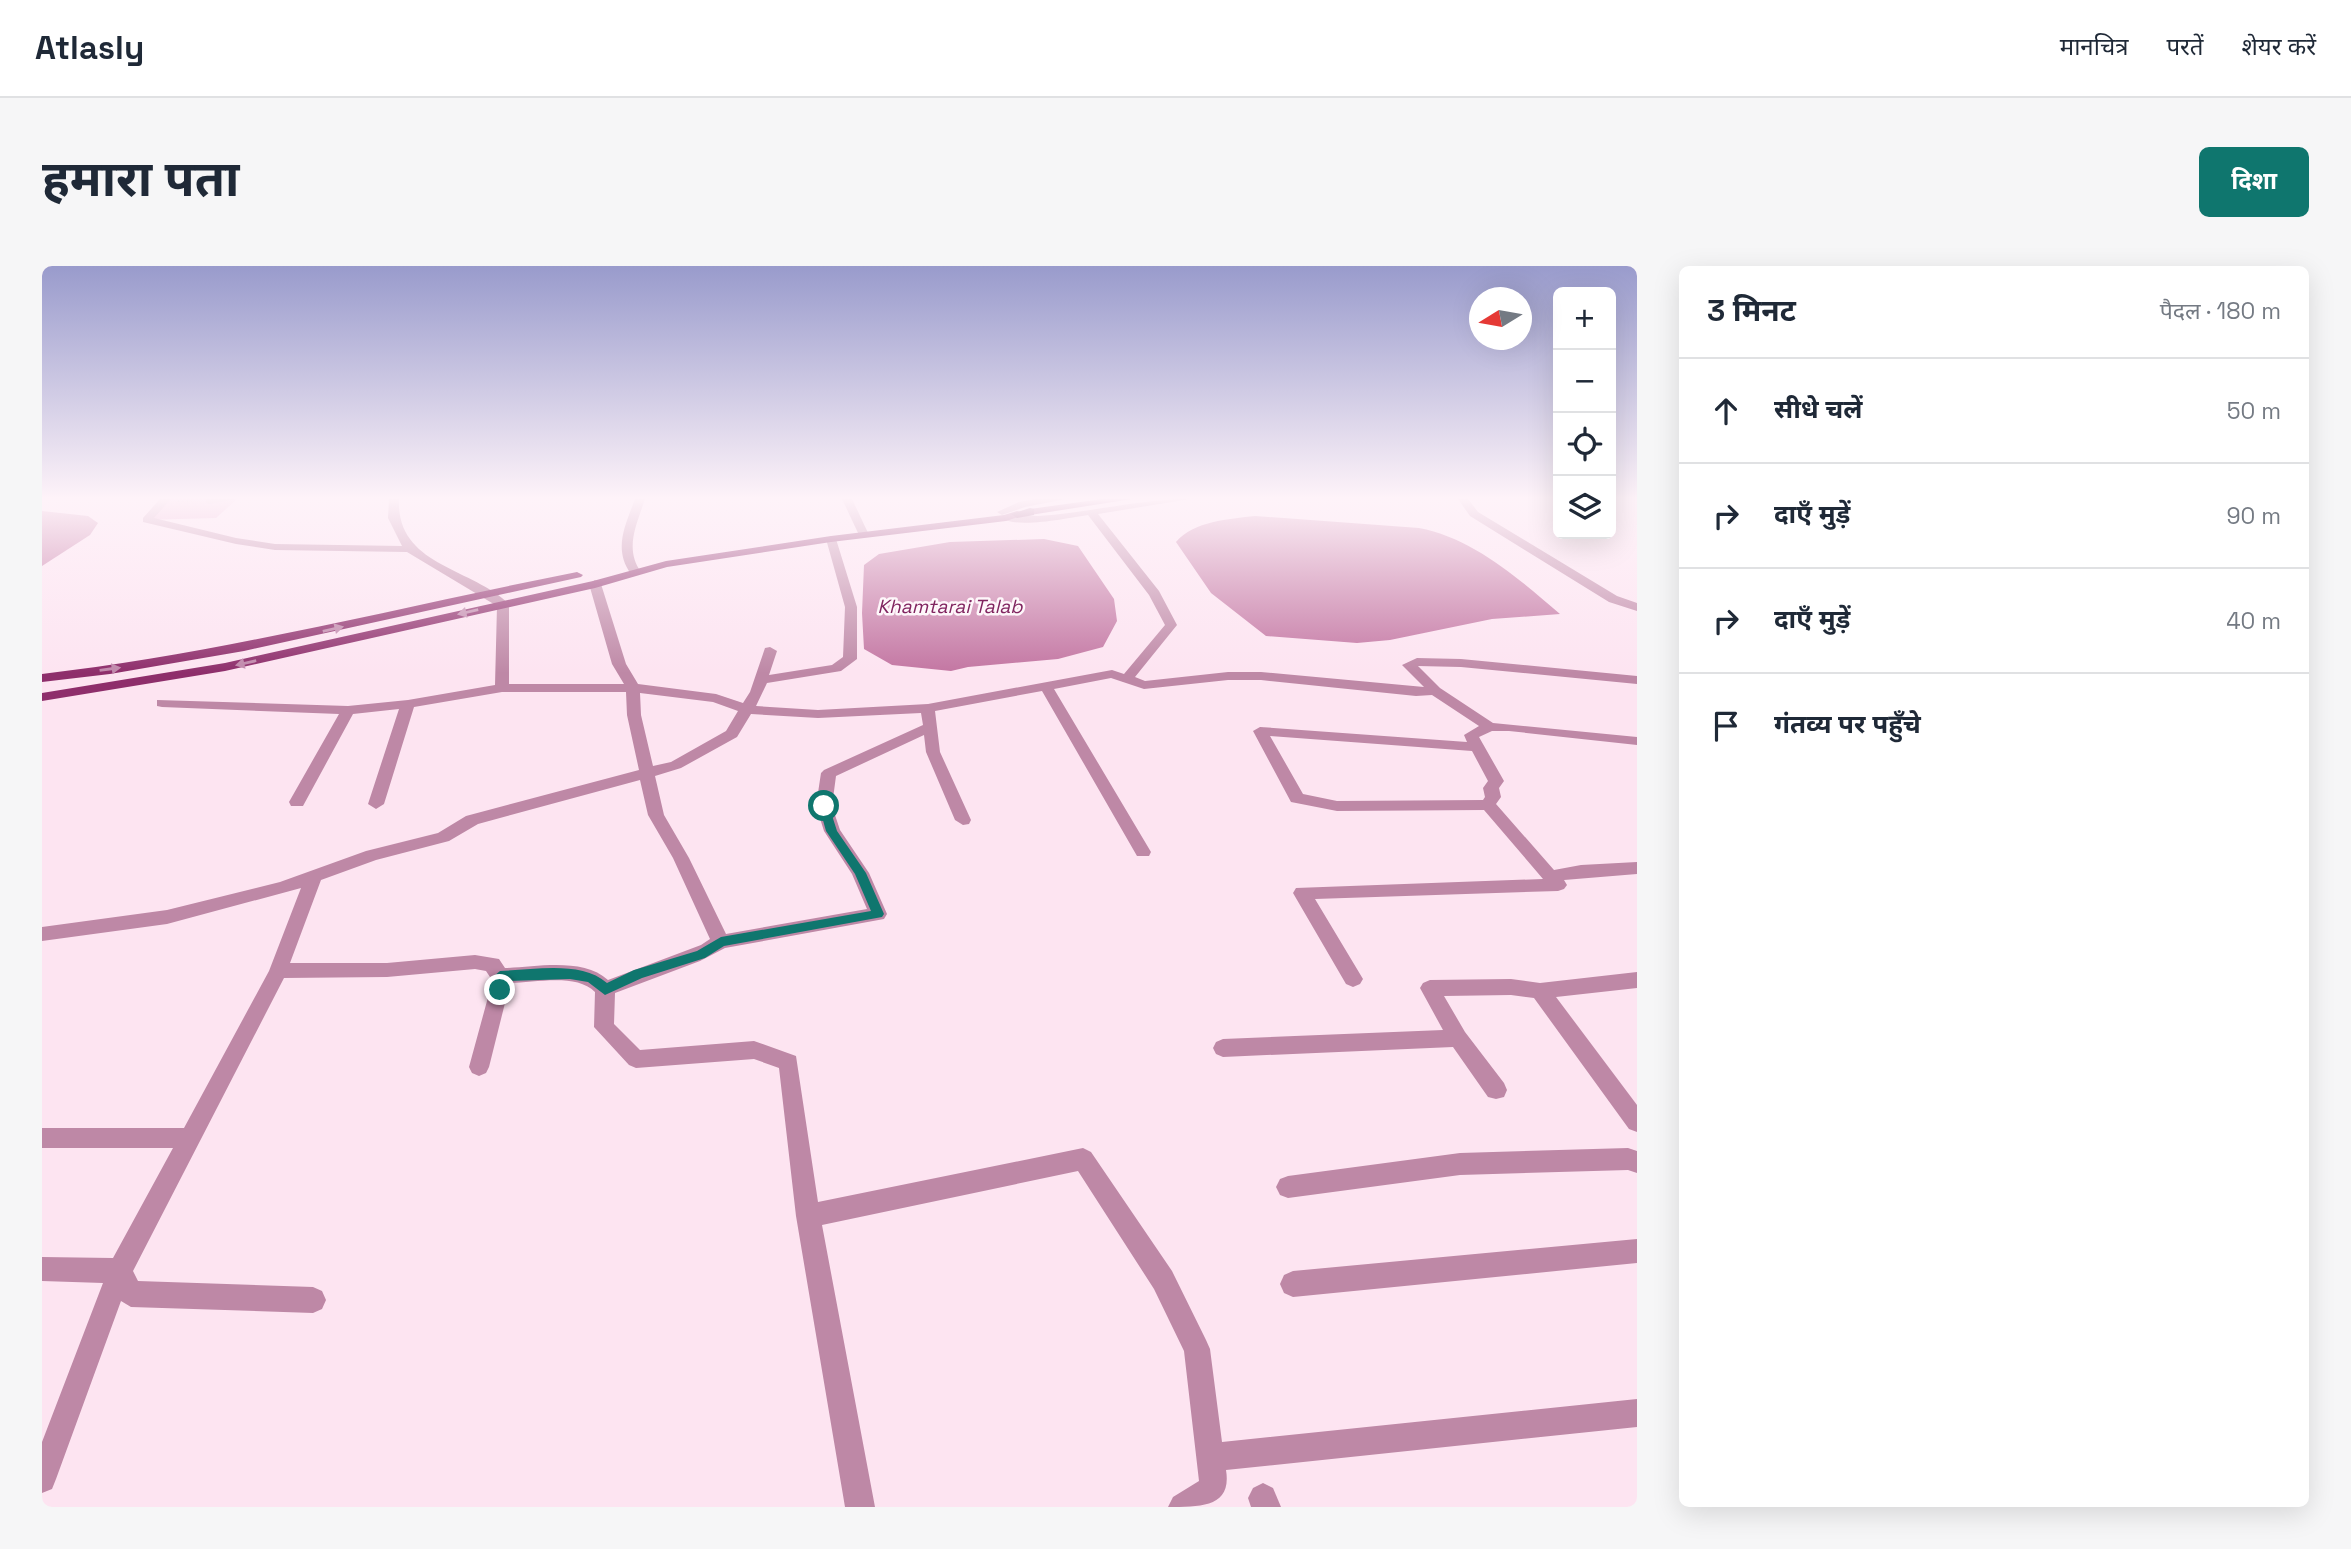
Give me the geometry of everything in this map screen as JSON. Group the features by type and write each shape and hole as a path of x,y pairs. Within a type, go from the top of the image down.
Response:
{"main road":[{"path":"42,678 188,659 263,645 485,592 702,557"},
{"path":"42,697 225,667 595,584 631,568 710,557"}],"street":[{"path":"423,557 503,604 502,688"},
{"path":"628,557 631,568"},
{"path":"761,680 836,668 850,659 851,607 836,557"},
{"path":"1126,557 1155,594 1171,625 1127,679"},
{"path":"1544,557 1613,599 1637,607"},
{"path":"595,584 619,664 633,688 634,715 656,815 681,858 721,942"},
{"path":"42,934 167,916 313,878 372,855 443,837 472,820 676,765 733,734 761,680 770,651"},
{"path":"1637,680 1461,663 1418,662 1409,665 1435,691 1490,727 1637,741"},
{"path":"162,703 348,710 408,704 502,688 633,688 716,698 745,709 818,714 928,708 1112,674 1144,685 1228,676 1261,676 1416,692 1435,691"},
{"path":"1046,687 1143,852"},
{"path":"376,804 408,704"},
{"path":"928,708 933,752 963,820"},
{"path":"297,802 348,710"},
{"path":"605,989 638,974 701,954 721,942 878,914 860,873 832,831 824,806 829,773 930,727"},
{"path":"1488,805 1493,797 1491,788 1496,781 1471,735 1490,727"},
{"path":"1353,979 1302,893 1558,885 1488,805 1337,806 1297,798 1260,731 1478,747"},
{"path":"1553,877 1581,871 1637,868"},
{"path":"42,1479 120,1271 278,971 313,878"},
{"path":"278,971 387,970 475,962 492,964 500,976 500,990 478,1067"},
{"path":"500,976 570,974 592,977 605,989 604,1027 636,1059 754,1050 789,1062 808,1216 860,1507"},
{"path":"1496,1090 1458,1038 1430,988 1511,987 1541,991 1637,980"},
{"path":"1541,991 1637,1122"},
{"path":"1223,1048 1458,1038"},
{"path":"42,1138 189,1138"},
{"path":"808,1216 1083,1159 1163,1280 1197,1349 1214,1488 1183,1507"},
{"path":"1288,1187 1460,1164 1628,1159 1637,1162"},
{"path":"1293,1284 1637,1251"},
{"path":"42,1269 120,1271"},
{"path":"120,1271 131,1294 313,1300"},
{"path":"1210,1457 1637,1413"}],"water":[{"path":"42,557 56,557 42,566"},
{"name":"Khamtarai Talab","path":"875,557 1085,557 1114,599 1117,621 1103,647 1058,659 951,671 892,665 864,649 864,565"},
{"path":"1186,557 1487,557 1560,614 1492,619 1390,640 1357,643 1266,636 1211,593"}],"route":[{"path":"500,990 500,976 570,974 592,977 605,989 638,974 701,954 721,942 878,914 860,873 832,831 824,806"}]}
